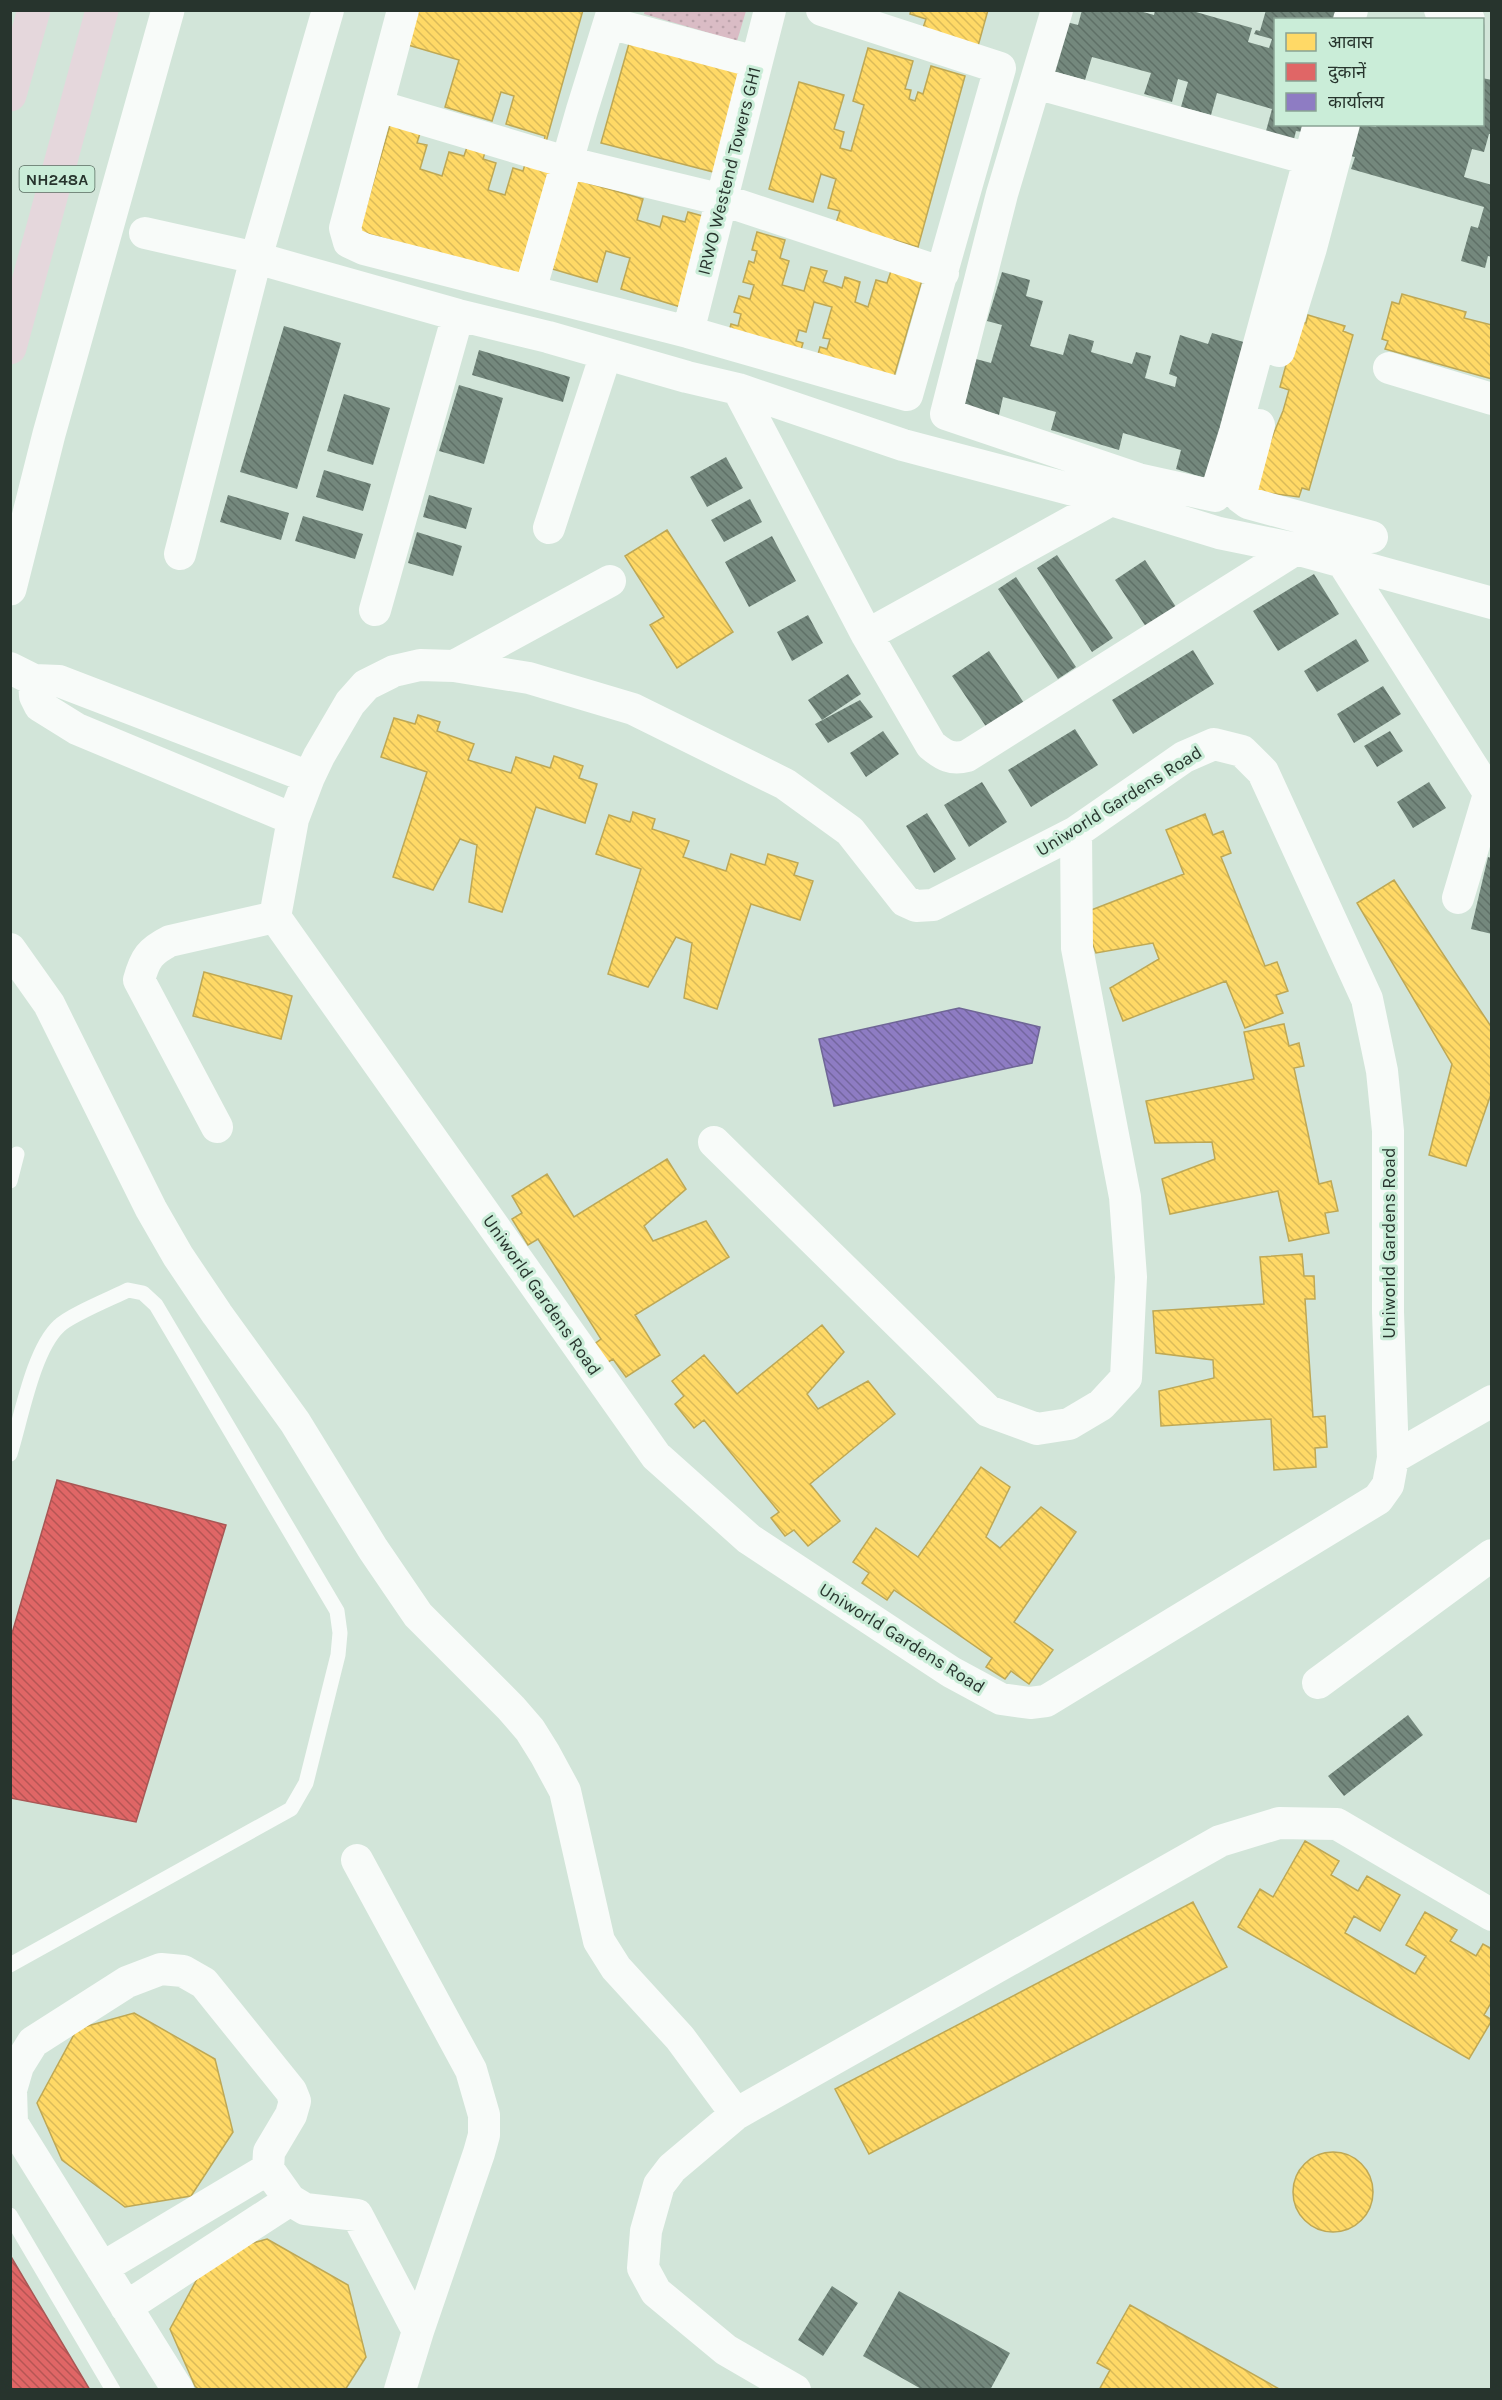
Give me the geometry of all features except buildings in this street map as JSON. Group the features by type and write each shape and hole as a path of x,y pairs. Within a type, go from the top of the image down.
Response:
{"highway":[{"path":"10,95 34,10"},
{"name":"NH248A","path":"10,348 102,10"}],"main road":[{"path":"10,590 49,435 168,10"}],"street":[{"path":"180,554 256,258 328,10"},
{"path":"403,10 345,228 349,242 364,249 688,332 907,395 1000,68 822,10"},
{"name":"IRWO Westend Towers GH1","path":"688,332 770,10"},
{"path":"1057,10 1002,194 946,414 1138,479 1215,496 1235,432 1318,126"},
{"path":"1440,10 1463,18"},
{"path":"530,291 566,162 611,17 756,62"},
{"path":"1036,83 1309,159"},
{"path":"378,105 566,162 723,200 943,273"},
{"path":"1343,126 1240,497 1248,503 1372,537"},
{"path":"145,232 256,258 458,315 738,388 903,445 1111,500 1219,533 1296,549 1491,603"},
{"path":"375,610 458,315"},
{"path":"549,528 606,354"},
{"path":"1389,368 1491,399"},
{"path":"738,388 867,635 932,745 943,755 956,759 968,756 1296,549"},
{"path":"867,635 1111,500"},
{"path":"1342,561 1490,788 1458,898"},
{"path":"454,666 610,581"},
{"name":"Uniworld Gardens Road","path":"420,665 454,666 530,678 633,709 785,784 850,831 896,891 904,900 916,906 933,905 1076,832 1184,757 1214,744 1242,751 1263,772 1367,999 1382,1071 1388,1131 1388,1312 1393,1458 1388,1485 1378,1499 1370,1505 1046,1701 1030,1703 1001,1699 951,1672 749,1539 656,1456 275,917 293,819 309,777 350,703 366,685 394,671 420,665"},
{"path":"22,674 59,681 309,777"},
{"path":"22,674 40,706 77,729 293,819"},
{"path":"714,1142 988,1411 1037,1429 1069,1424 1101,1405 1126,1378 1131,1277 1125,1197 1077,948 1076,832"},
{"path":"217,1127 139,980 144,963 154,949 170,941 275,917"},
{"path":"10,949 49,1004 151,1209 178,1256 217,1314 265,1377 373,1549 418,1615 511,1708 530,1730 545,1754 565,1791 599,1941 616,1968 680,2038 736,2114"},
{"path":"1393,1458 1491,1401"},
{"path":"1318,1683 1491,1555"},
{"path":"795,2390 726,2350 656,2292 643,2268 646,2231 659,2186 672,2168 736,2114 1220,1841 1279,1823 1337,1824 1491,1915"},
{"path":"357,1860 471,2070 484,2115 484,2135 479,2153 400,2390"},
{"path":"178,2390 12,2123 11,2090 18,2066 33,2042 127,1982 161,1969 183,1971 204,1983 291,2091 295,2101 291,2115 269,2152 268,2169 290,2200 305,2209 357,2215 418,2331"},
{"path":"102,2268 268,2169"},
{"path":"126,2307 290,2200"}],"lane":[{"path":"10,1181 17,1154"},
{"path":"10,1454 40,1353 60,1324 128,1290 143,1293 156,1305 337,1611 340,1633 338,1655 306,1783 291,1809 10,1965"},
{"path":"10,2215 113,2390"}],"shaded area":[{"path":"645,10 746,11 737,41 644,14"}]}
